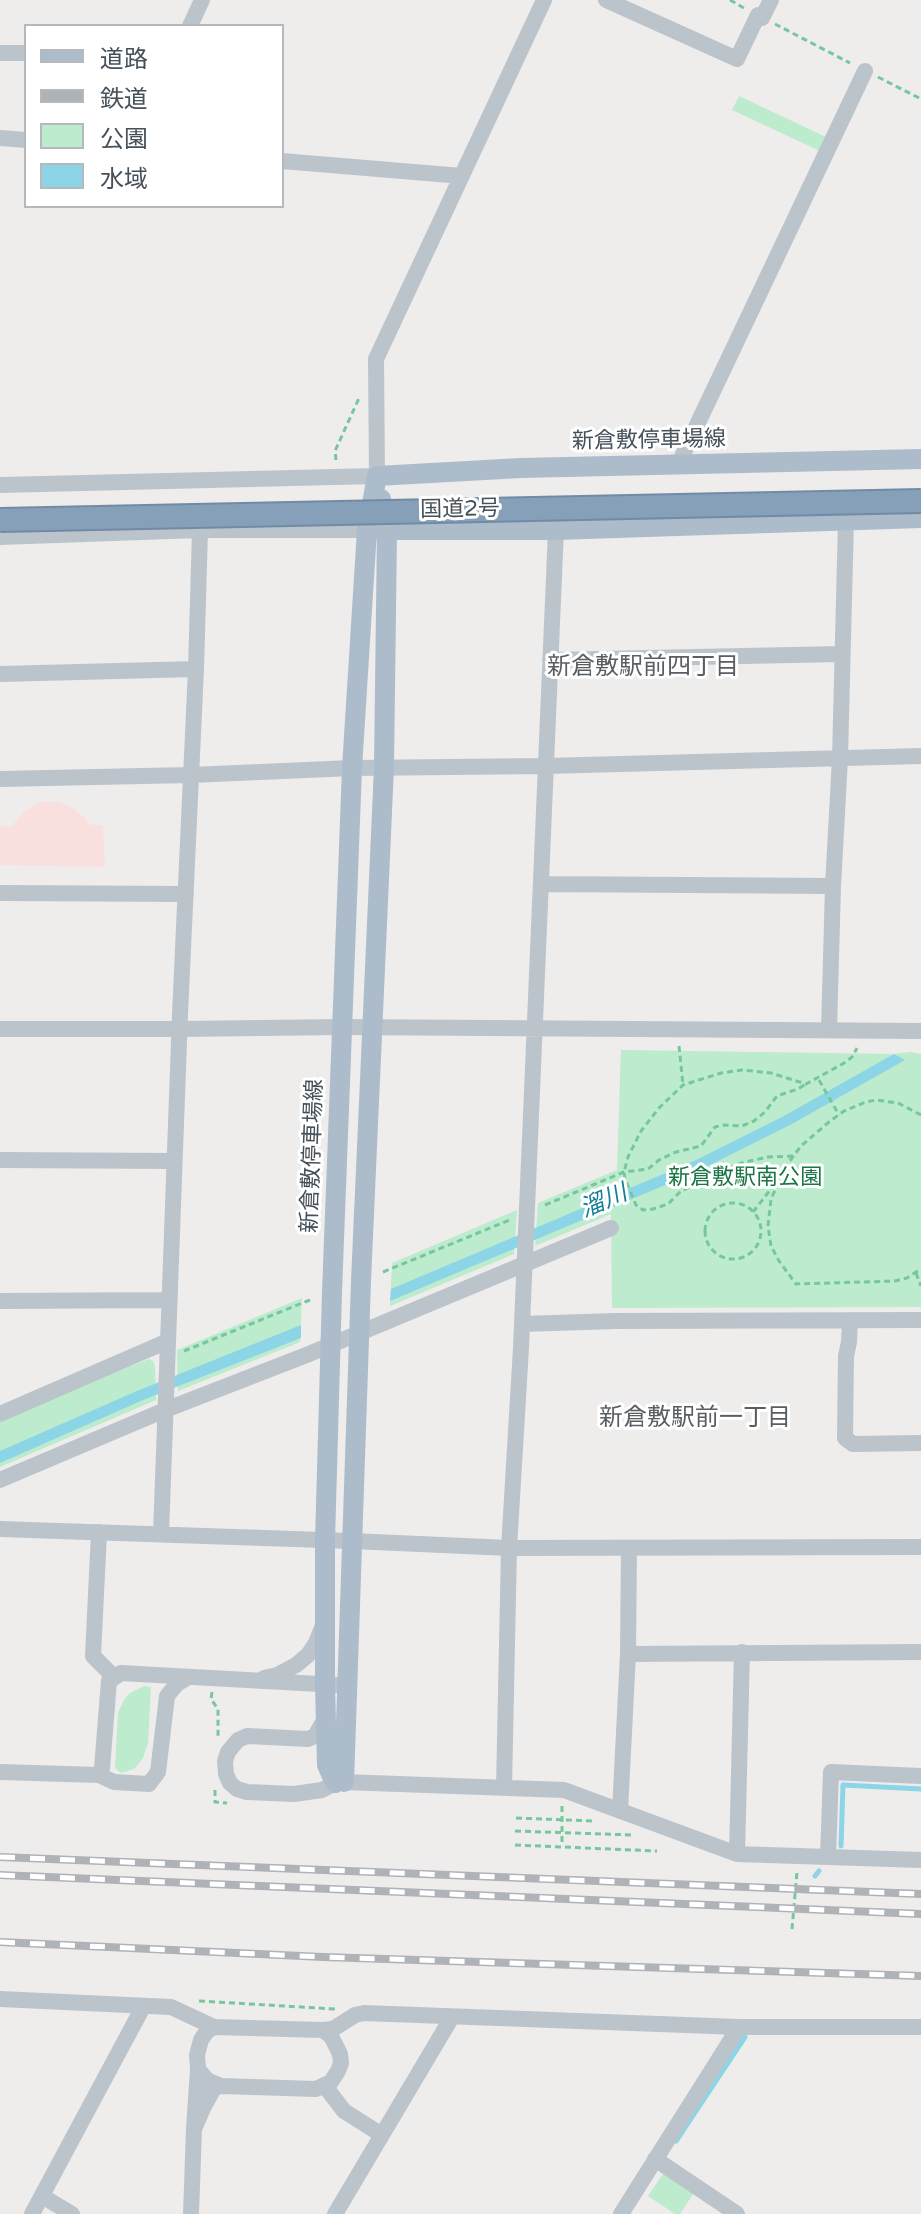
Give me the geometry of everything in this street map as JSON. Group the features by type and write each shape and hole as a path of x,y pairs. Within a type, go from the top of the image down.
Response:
{"highway":[{"name":"国道2号","path":"0,520 921,501"}],"main road":[{"name":"新倉敷停車場線","path":"339,1782 347,1685 384,767 377,476 521,468 921,459"},
{"path":"377,530 556,530 921,518"},
{"name":"新倉敷停車場線","path":"339,1782 327,1765 325,1541 352,768 377,530"}],"street":[{"path":"191,24 202,0"},
{"path":"0,485 377,476 376,359 544,0"},
{"path":"606,0 737,59 758,15 762,18 771,0"},
{"path":"0,53 24,53"},
{"path":"678,465 865,71"},
{"path":"0,138 24,140"},
{"path":"284,161 462,176"},
{"path":"829,1030 846,520"},
{"path":"0,537 200,530 377,530"},
{"path":"161,1534 200,530"},
{"path":"504,1788 509,1548 522,1324 556,530"},
{"path":"550,660 841,654"},
{"path":"0,674 196,669"},
{"path":"0,779 384,767 921,756"},
{"path":"541,884 833,886"},
{"path":"0,893 186,894"},
{"path":"0,1029 373,1027 921,1031"},
{"path":"0,1160 174,1161"},
{"path":"0,1480 166,1402 331,1345 524,1256 611,1228"},
{"path":"0,1301 169,1300"},
{"path":"850,1320 846,1356 845,1438 853,1444 921,1443"},
{"path":"522,1324 921,1320"},
{"path":"0,1414 167,1355"},
{"path":"0,1529 509,1548 921,1547"},
{"path":"99,1532 93,1656 113,1676"},
{"path":"620,1811 628,1654 629,1548"},
{"path":"250,1681 277,1675 296,1665 316,1643 325,1620"},
{"path":"737,1854 742,1652"},
{"path":"628,1654 921,1652"},
{"path":"99,1775 109,1681 121,1673 347,1685"},
{"path":"0,1772 99,1775 114,1782 144,1784 153,1780 158,1772 167,1696 187,1678"},
{"path":"326,1717 315,1736 308,1739 247,1736 238,1740 225,1761 230,1783 247,1792 294,1794 322,1790 339,1782 561,1790 737,1854 921,1860"},
{"path":"828,1857 831,1772 921,1776"},
{"path":"0,1999 171,2007 214,2027 323,2030 333,2029 364,2013 739,2027 921,2027"},
{"path":"32,2214 143,2007"},
{"path":"335,2214 452,2017"},
{"path":"191,2214 197,2055 201,2040 214,2027"},
{"path":"621,2214 739,2027"},
{"path":"194,2129 214,2088 316,2089 331,2082 341,2063 337,2044 323,2030"},
{"path":"198,2069 207,2080 221,2086"},
{"path":"324,2085 344,2111 382,2135"},
{"path":"655,2159 737,2214"},
{"path":"42,2196 72,2214"}],"path":[{"path":"762,18 921,99"},
{"path":"336,460 335,451 361,393"},
{"path":"679,1046 683,1085"},
{"path":"383,1272 525,1217 624,1172 643,1171 676,1152 701,1146 711,1130 719,1126 742,1126 754,1121 777,1096 798,1089 846,1062 857,1048"},
{"path":"793,1156 741,1163 681,1191 662,1208 643,1210 637,1209 624,1172 634,1144 648,1120 683,1085 742,1070 771,1073 806,1084"},
{"path":"819,1078 839,1115"},
{"path":"921,1115 904,1102 888,1100 866,1102 839,1115 813,1134 793,1156 771,1199 768,1226 771,1246 796,1284 895,1281 921,1269"},
{"path":"753,1212 780,1178"},
{"path":"731,1203 741,1204 753,1212 762,1232 755,1249 740,1259 731,1260 714,1253 708,1245 705,1227 714,1210 731,1203"},
{"path":"916,1273 921,1286"},
{"path":"167,1355 310,1300"},
{"path":"561,1790 562,1846"},
{"path":"590,1814 603,1819"},
{"path":"516,1818 595,1821"},
{"path":"515,1831 632,1835"},
{"path":"515,1845 657,1851"},
{"path":"792,1929 798,1856"},
{"path":"193,2006 198,2001 336,2009 341,2014"}],"shaded area":[{"path":"40,802 57,802 71,807 88,824 103,826 105,867 0,865 0,826 11,827 25,811"}],"green space":[{"path":"739,96 826,137 820,151 732,110"},
{"name":"新倉敷駅南公園","path":"621,1050 921,1054 921,1307 612,1308 611,1214 535,1246 538,1203 617,1170"},
{"path":"517,1210 514,1254 390,1306 392,1263"},
{"path":"302,1298 300,1342 178,1391 177,1350"},
{"path":"149,1359 155,1367 156,1400 0,1467 0,1421"},
{"path":"144,1686 151,1687 148,1743 143,1758 134,1769 121,1773 115,1768 118,1713 125,1698"},
{"path":"665,2171 695,2191 680,2214 675,2214 648,2196"}],"water":[{"name":"溜川","path":"894,1054 905,1060 792,1124 696,1172 390,1301 391,1289 694,1161 784,1116"},
{"path":"301,1325 301,1338 143,1400 0,1463 0,1451 137,1391"}],"waterway":[{"path":"841,1846 843,1785 921,1789"},
{"path":"815,1876 819,1871"},
{"path":"676,2141 745,2037"}],"railway":[{"path":"0,1857 921,1894"},
{"path":"0,1875 921,1914"},
{"path":"0,1942 323,1957 921,1976"}],"district":[{"name":"新倉敷駅前四丁目","path":"643,668"},
{"name":"新倉敷駅前一丁目","path":"695,1419"}]}
